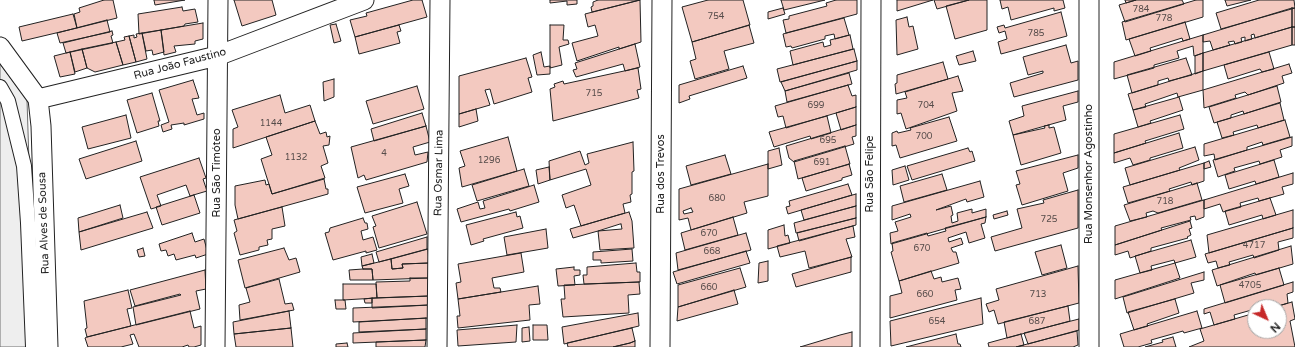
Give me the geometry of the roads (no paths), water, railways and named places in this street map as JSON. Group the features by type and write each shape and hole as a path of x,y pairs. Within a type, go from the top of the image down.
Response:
{"street":[{"name":"Rua São Timóteo","path":"215,347 218,0"},
{"name":"Rua João Faustino","path":"38,99 217,56 364,0"},
{"name":"Rua Osmar Lima","path":"437,347 440,0"},
{"name":"Rua dos Trevos","path":"660,347 662,0"},
{"name":"Rua São Felipe","path":"870,347 871,0"},
{"name":"Rua Monsenhor Agostinho","path":"1089,0 1089,347"},
{"path":"0,47 38,99"},
{"path":"0,87 8,101 24,166 33,347"},
{"name":"Rua Alves de Sousa","path":"38,99 41,126 48,347"}]}
